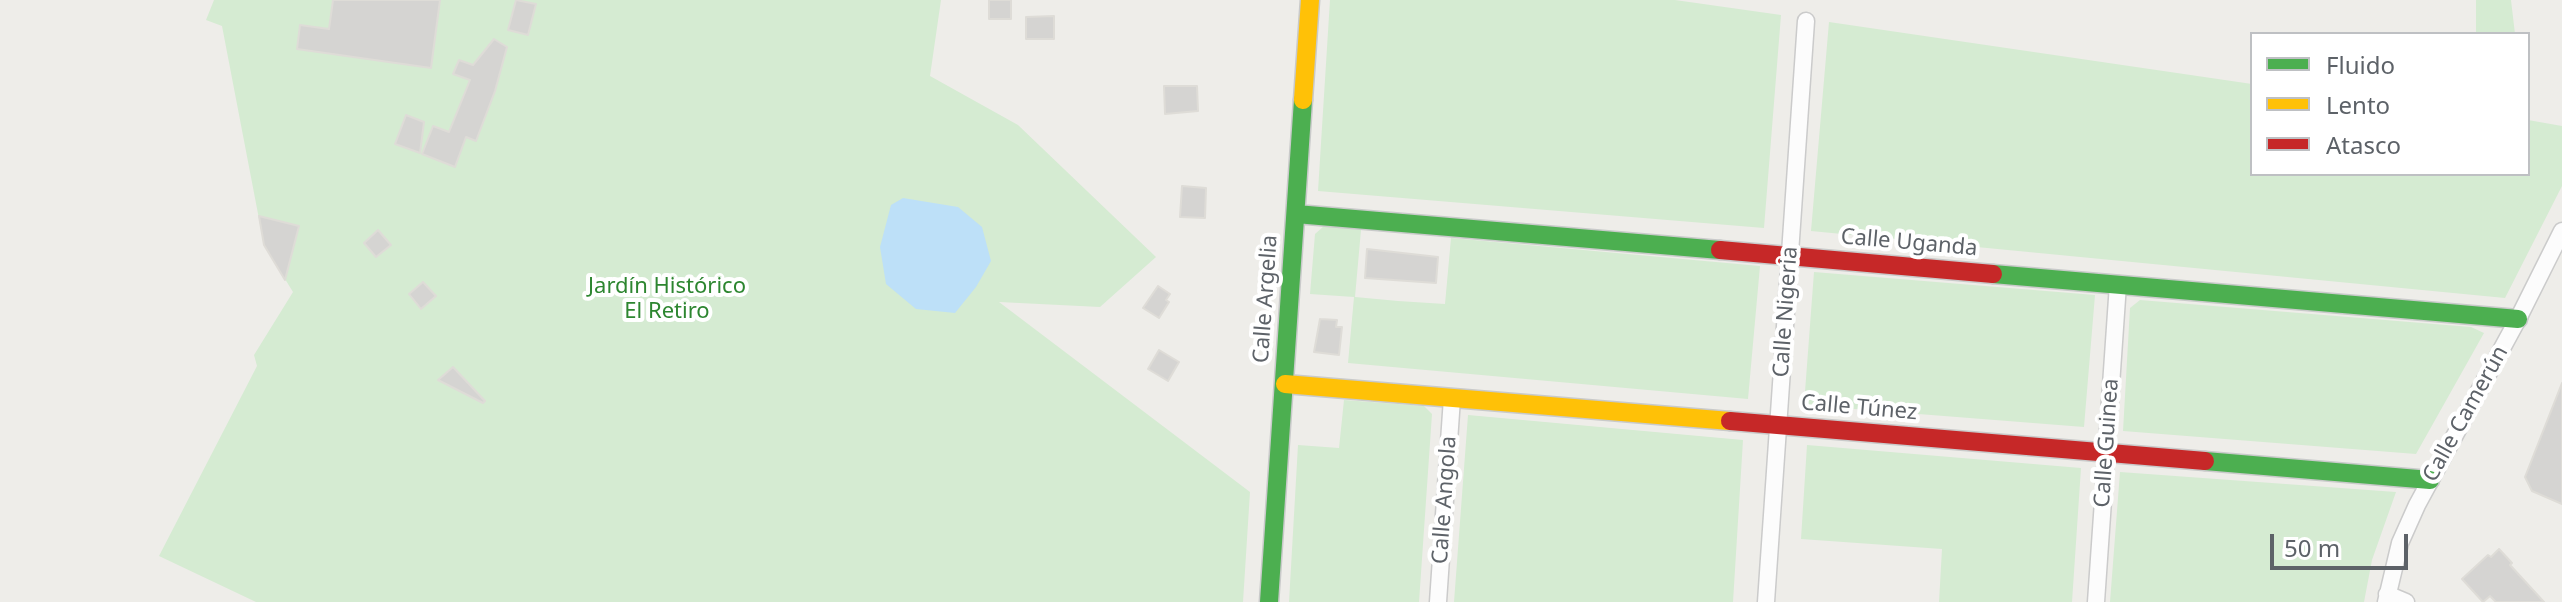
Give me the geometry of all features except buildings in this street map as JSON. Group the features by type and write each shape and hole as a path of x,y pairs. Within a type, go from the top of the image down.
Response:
{"street":[{"name":"Calle Argelia","path":"1269,602 1310,0"},
{"name":"Calle Nigeria","path":"1766,602 1806,21"},
{"name":"Calle Uganda","path":"1296,214 2518,319"},
{"name":"Calle Camerún","path":"2387,598 2400,543 2430,480 2562,231"},
{"name":"Calle Guinea","path":"2096,602 2118,284"},
{"name":"Calle Túnez","path":"1285,384 2430,480"},
{"name":"Calle Angola","path":"1438,602 1452,398"},
{"path":"2387,598 2406,602"}],"green space":[{"name":"Jardín Histórico El Retiro","path":"214,0 941,0 930,76 1018,125 1156,257 1100,307 999,302 1250,492 1243,602 256,602 159,556 257,366 254,355 293,292 264,245 222,26 206,20"},
{"path":"1330,0 1675,0 1781,15 1764,228 1318,191"},
{"path":"2476,0 2511,0 2515,32 2476,32"},
{"path":"1829,22 2250,84 2250,176 2530,176 2530,120 2562,126 2562,186 2505,298 1811,231"},
{"path":"1324,226 1361,230 1355,297 1398,301 1445,304 1451,238 1760,266 1748,399 1348,363 1354,297 1310,294 1315,234"},
{"path":"1814,272 2095,295 2084,427 1804,405"},
{"path":"2140,300 2471,327 2484,333 2416,454 2123,431 2130,308"},
{"path":"1344,400 1424,406 1432,414 1419,602 1289,602 1298,445 1339,448"},
{"path":"1468,415 1743,440 1733,602 1454,602"},
{"path":"1807,445 2081,468 2072,602 1939,602 1942,549 1801,539"},
{"path":"2120,472 2396,492 2372,560 2364,602 2110,602"}],"water":[{"path":"903,198 958,207 982,227 991,261 976,287 955,313 916,309 886,284 880,247 891,205"}],"traffic: fast":[{"path":"1269,602 1303,100"},
{"path":"1296,214 1720,250"},
{"path":"1993,274 2518,319"},
{"path":"2205,461 2430,480"}],"traffic: slow":[{"path":"1303,100 1310,0"},
{"path":"1285,384 1730,421"}],"traffic: jam":[{"path":"1720,250 1993,274"},
{"path":"1730,421 2205,461"}]}
